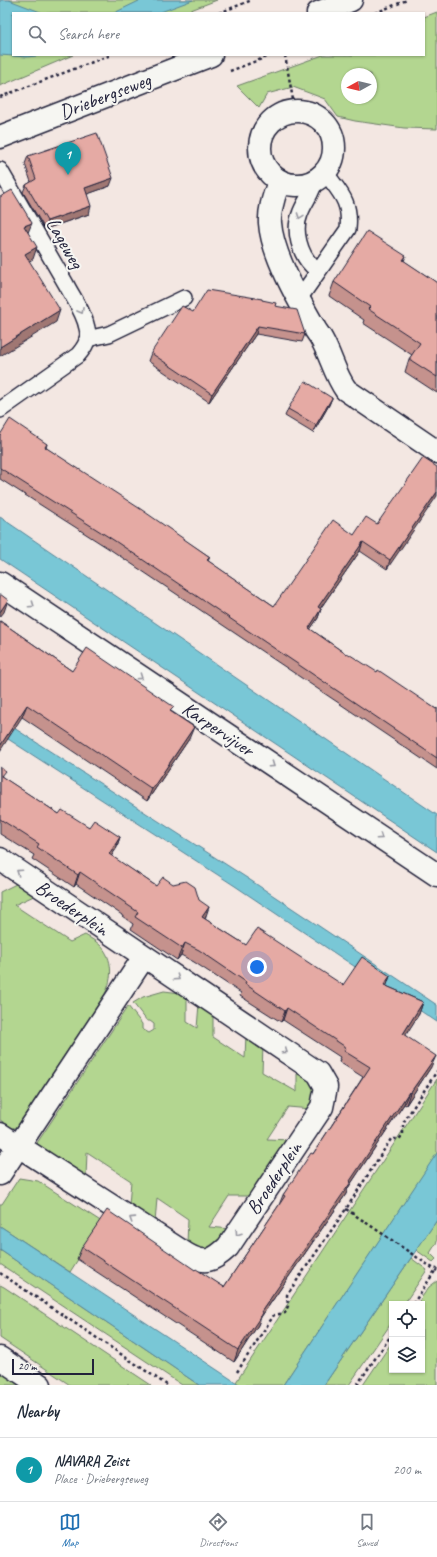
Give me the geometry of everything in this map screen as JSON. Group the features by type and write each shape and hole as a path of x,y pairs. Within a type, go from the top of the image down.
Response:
{"street":[{"path":"321,12 351,0"},
{"name":"Driebergseweg","path":"0,137 208,56"},
{"path":"295,111 307,112 318,117 327,126 332,137 334,150 331,162 320,176 304,184 291,185 279,181 269,174 263,163 260,152 260,140 265,128 273,119 283,113 295,111"},
{"path":"279,181 272,202 270,222 273,242 298,299 322,339 340,383 346,390 437,452"},
{"name":"Karpervijver","path":"0,583 437,875"},
{"name":"Broederplein","path":"0,859 318,1073 326,1087 322,1107 228,1247 216,1258 208,1261 196,1260 186,1254 0,1134"},
{"path":"0,1174 144,957"},
{"path":"0,1358 40,1385"}],"lane":[{"name":"Lageweg","path":"0,170 62,277 84,319 88,329 88,339"},
{"path":"298,299 348,229 349,218 347,205 341,194 320,176 300,214 297,223 300,248 305,259 312,266"},
{"path":"0,410 78,355 84,348 88,339 109,334 184,298"}],"path":[{"path":"222,12 252,0"},
{"path":"377,12 406,0"},
{"name":"Driebergseweg","path":"0,97 108,56"},
{"path":"285,56 295,111"},
{"path":"237,1372 274,1315 285,1313 288,1306 287,1295 346,1209 391,1139 399,1138 403,1135 403,1123 437,1071"},
{"path":"346,1209 437,1270 414,1301"},
{"path":"0,1273 167,1385"},
{"path":"357,1385 390,1337"}],"green space":[{"path":"0,0 217,0 186,12 12,12 12,56 71,56 0,86"},
{"path":"437,12 437,129 404,128 338,117 325,99 293,87 267,94 259,108 237,86 320,56 425,56 425,17"},
{"path":"18,883 36,895 14,905 70,942 85,935 97,943 105,951 108,957 110,963 110,975 108,988 105,994 16,1128 12,1128 0,1120 0,892"},
{"path":"164,991 181,993 187,997 187,1022 197,1028 199,1004 213,1012 213,1037 245,1058 246,1034 263,1046 262,1072 297,1092 297,1069 315,1085 311,1109 288,1107 267,1139 290,1140 253,1196 229,1196 209,1227 231,1229 223,1241 205,1251 187,1244 188,1219 157,1198 155,1223 129,1205 131,1181 87,1152 86,1177 39,1146 37,1143 128,1006 142,1024 142,1029 149,1033 154,1030 154,1024 147,1021 133,1003 143,997"},
{"path":"437,1079 437,1154 283,1385 240,1385 236,1382"},
{"path":"19,1178 38,1181 102,1222 70,1272 0,1226 0,1204 2,1204"},
{"path":"437,1220 437,1242 430,1253 436,1259 433,1262 416,1250"},
{"path":"0,1250 199,1385 182,1385 0,1264"},
{"path":"411,1258 427,1270 406,1301 389,1301 389,1326 349,1385 324,1385"},
{"path":"437,1281 437,1385 363,1385 389,1346 389,1373 425,1373 425,1301 419,1301 429,1287"},
{"path":"0,1285 151,1385 70,1385 0,1338"},
{"path":"0,1372 19,1385 0,1385"}],"water":[{"path":"0,0 9,0 40,12 12,12 12,56 0,55"},
{"path":"141,0 193,0 161,12 116,12"},
{"path":"14,56 36,56 27,57"},
{"path":"0,517 437,815 437,852 0,559"},
{"path":"0,719 247,878 437,1005 437,1022 235,886 8,739"},
{"path":"437,1153 437,1220 324,1385 283,1385"},
{"path":"0,1226 240,1385 199,1385 0,1250"}],"building":[{"path":"97,133 113,178 85,188 91,206 47,221 26,185 36,179 28,156"},
{"path":"12,190 32,223 24,226 37,247 25,254 60,310 0,347 0,197"},
{"path":"367,231 406,256 403,260 437,283 437,377 409,359 420,343 368,309 370,307 334,282"},
{"path":"207,290 262,299 276,303 275,306 297,310 305,334 258,326 212,394 151,353 182,306 193,312"},
{"path":"305,381 332,398 316,425 288,409"},
{"path":"10,419 47,444 45,447 142,510 210,557 207,560 274,606 333,520 354,535 366,517 377,524 423,458 437,467 437,492 390,560 363,542 318,607 321,609 309,628 346,654 347,653 377,672 378,670 436,709 437,708 437,758 115,541 0,468 0,435"},
{"path":"0,594 8,600 0,612"},
{"path":"0,621 72,671 87,648 174,707 170,711 194,727 152,789 27,705 0,746"},
{"path":"0,767 5,771 1,776 59,814 62,810 89,827 94,820 120,837 109,854 156,886 163,877 173,884 186,881 195,887 199,900 209,907 202,917 246,945 257,929 343,985 362,957 390,976 384,985 423,1002 403,1034 436,1056 410,1093 409,1092 350,1181 351,1182 261,1312 263,1313 238,1350 82,1247 107,1210 195,1270 196,1269 224,1287 285,1196 283,1195 311,1153 313,1154 370,1067 344,1051 346,1048 344,1046 287,1008 285,1011 199,950 185,943 182,948 135,917 138,912 127,904 80,872 78,875 37,847 39,844 0,819"}],"place":[{"name":"NAVARA Zeist","path":"68,175"}]}
